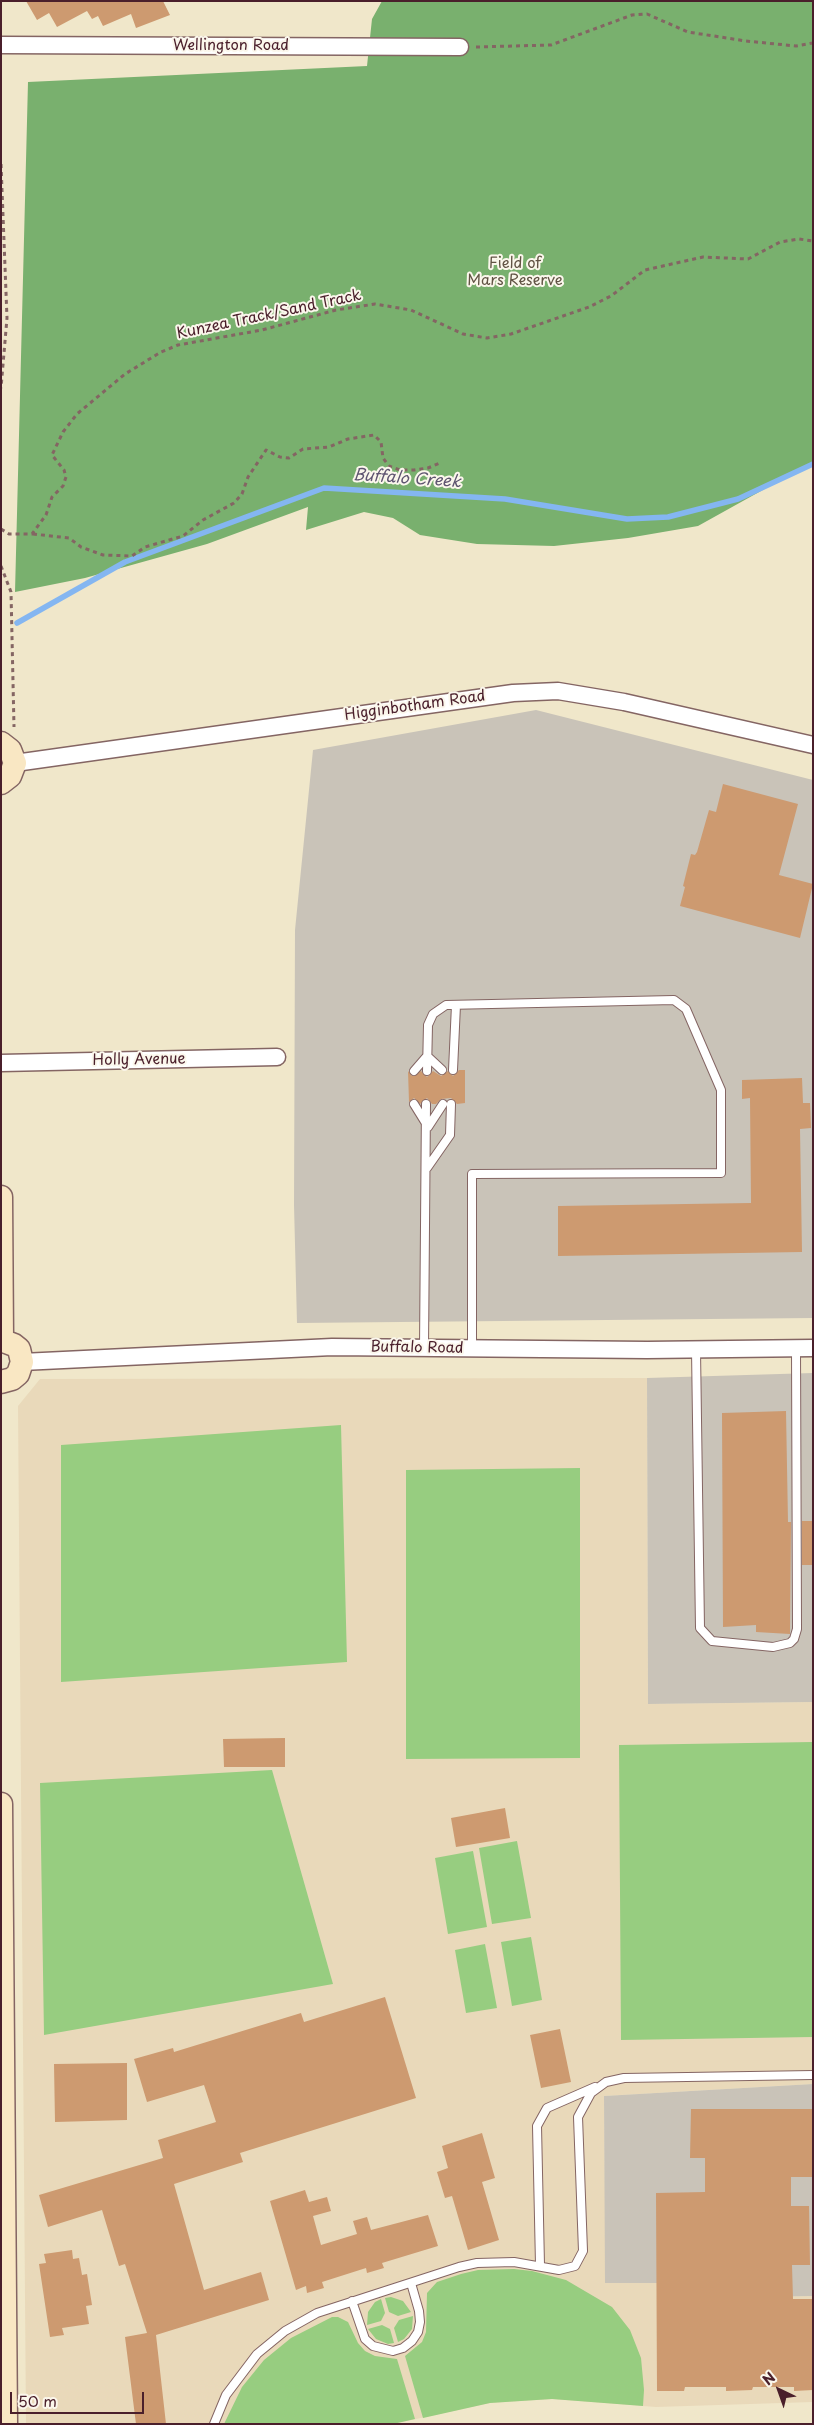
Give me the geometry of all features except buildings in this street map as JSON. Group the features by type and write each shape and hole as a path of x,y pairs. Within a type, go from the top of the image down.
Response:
{"street":[{"name":"Wellington Road","path":"1,45 460,47"},
{"name":"Higginbotham Road","path":"14,763 513,692 558,690 624,702 813,745"},
{"path":"1,783 10,776 14,763 8,738"},
{"name":"Holly Avenue","path":"1,1063 277,1057"},
{"path":"1,1197 2,1340 9,1341 19,1349 22,1362 18,1374 12,1379 1,1382"},
{"name":"Buffalo Road","path":"22,1362 332,1347 696,1350 813,1348"},
{"path":"1,1804 6,2424"}],"lane":[{"path":"427,1071 428,1025 433,1014 446,1005 674,1000 686,1009 721,1090 721,1173 472,1174 472,1348"},
{"path":"453,1070 456,1005"},
{"path":"427,1056 442,1070"},
{"path":"414,1071 427,1056"},
{"path":"414,1104 428,1127"},
{"path":"424,1348 428,1127 426,1104"},
{"path":"427,1168 450,1135 447,1104 428,1127"},
{"path":"696,1350 700,1628 712,1641 773,1647 790,1643 794,1639 797,1629 796,1349"},
{"path":"540,2265 536,2132 538,2119 553,2105 606,2082 624,2078 813,2075"},
{"path":"214,2424 234,2381 271,2342 300,2321 352,2301 477,2263 514,2262 565,2270 576,2266 582,2256 578,2117 591,2093 606,2082"},
{"path":"352,2301 365,2339 373,2346 383,2350 398,2349 412,2341 418,2332 420,2322 410,2283"}],"path":[{"path":"460,47 551,45 632,15 647,14 688,32 796,46 813,42"},
{"path":"1,164 7,318 1,388"},
{"name":"Kunzea Track/Sand Track","path":"32,534 46,515 52,497 63,486 66,477 64,470 52,455 63,432 77,414 126,374 161,352 178,345 262,330 336,310 375,304 411,310 463,334 487,338 511,334 589,307 611,296 645,270 678,261 703,257 748,259 780,242 799,239 813,241"},
{"path":"1,529 9,534 32,534 69,538 81,548 103,555 132,556 145,547 183,536 204,520 234,503 242,494 248,477 266,450 280,457 289,458 303,448 329,447 348,439 374,435 381,442 383,458 389,466 400,470 414,470 428,468 440,462"},
{"path":"1,566 11,592 8,738"}],"shaded area":[{"path":"536,710 813,780 813,1318 297,1323 294,1205 295,930 313,750"},
{"path":"813,1373 813,1702 648,1704 647,1378"},
{"path":"647,1378 648,1704 813,1702 813,2084 604,2096 606,2283 658,2283 658,2299 813,2296 813,2402 656,2407 552,2399 490,2403 393,2424 26,2424 18,1406 40,1379"},
{"path":"813,2084 813,2296 658,2299 657,2283 605,2283 604,2096"}],"green space":[{"name":"Field of Mars Reserve","path":"382,1 813,1 813,462 698,526 628,538 554,546 477,544 420,535 393,518 364,512 306,530 308,507 207,544 85,578 15,592 28,82 367,66 372,19"},
{"path":"341,1425 347,1662 61,1682 61,1445"},
{"path":"580,1468 580,1758 406,1759 406,1470"},
{"path":"813,1742 813,2037 621,2040 619,1745"},
{"path":"272,1770 333,1984 44,2035 40,1783"},
{"path":"517,1841 531,1918 492,1924 479,1848"},
{"path":"473,1851 487,1927 448,1934 435,1858"},
{"path":"531,1937 542,2000 512,2006 501,1942"},
{"path":"485,1944 497,2008 466,2013 455,1950"},
{"path":"514,2269 532,2271 566,2280 612,2307 630,2330 641,2358 644,2390 643,2406 552,2399 490,2403 423,2418 405,2356 422,2342 426,2332 427,2293 437,2282 461,2274 478,2270"},
{"path":"391,2297 403,2301 411,2312 398,2316 389,2312 385,2298"},
{"path":"381,2299 385,2313 381,2321 367,2325 368,2312 375,2302"},
{"path":"413,2316 412,2329 404,2339 398,2342 394,2328 399,2320"},
{"path":"332,2317 338,2317 348,2322 358,2343 365,2351 375,2356 397,2359 415,2419 393,2424 224,2424 242,2387 264,2360 291,2338"},
{"path":"382,2325 390,2329 394,2343 388,2344 376,2339 368,2329"}],"waterway":[{"name":"Buffalo Creek","path":"17,623 125,562 324,488 505,499 627,519 668,517 738,499 813,464"}]}
